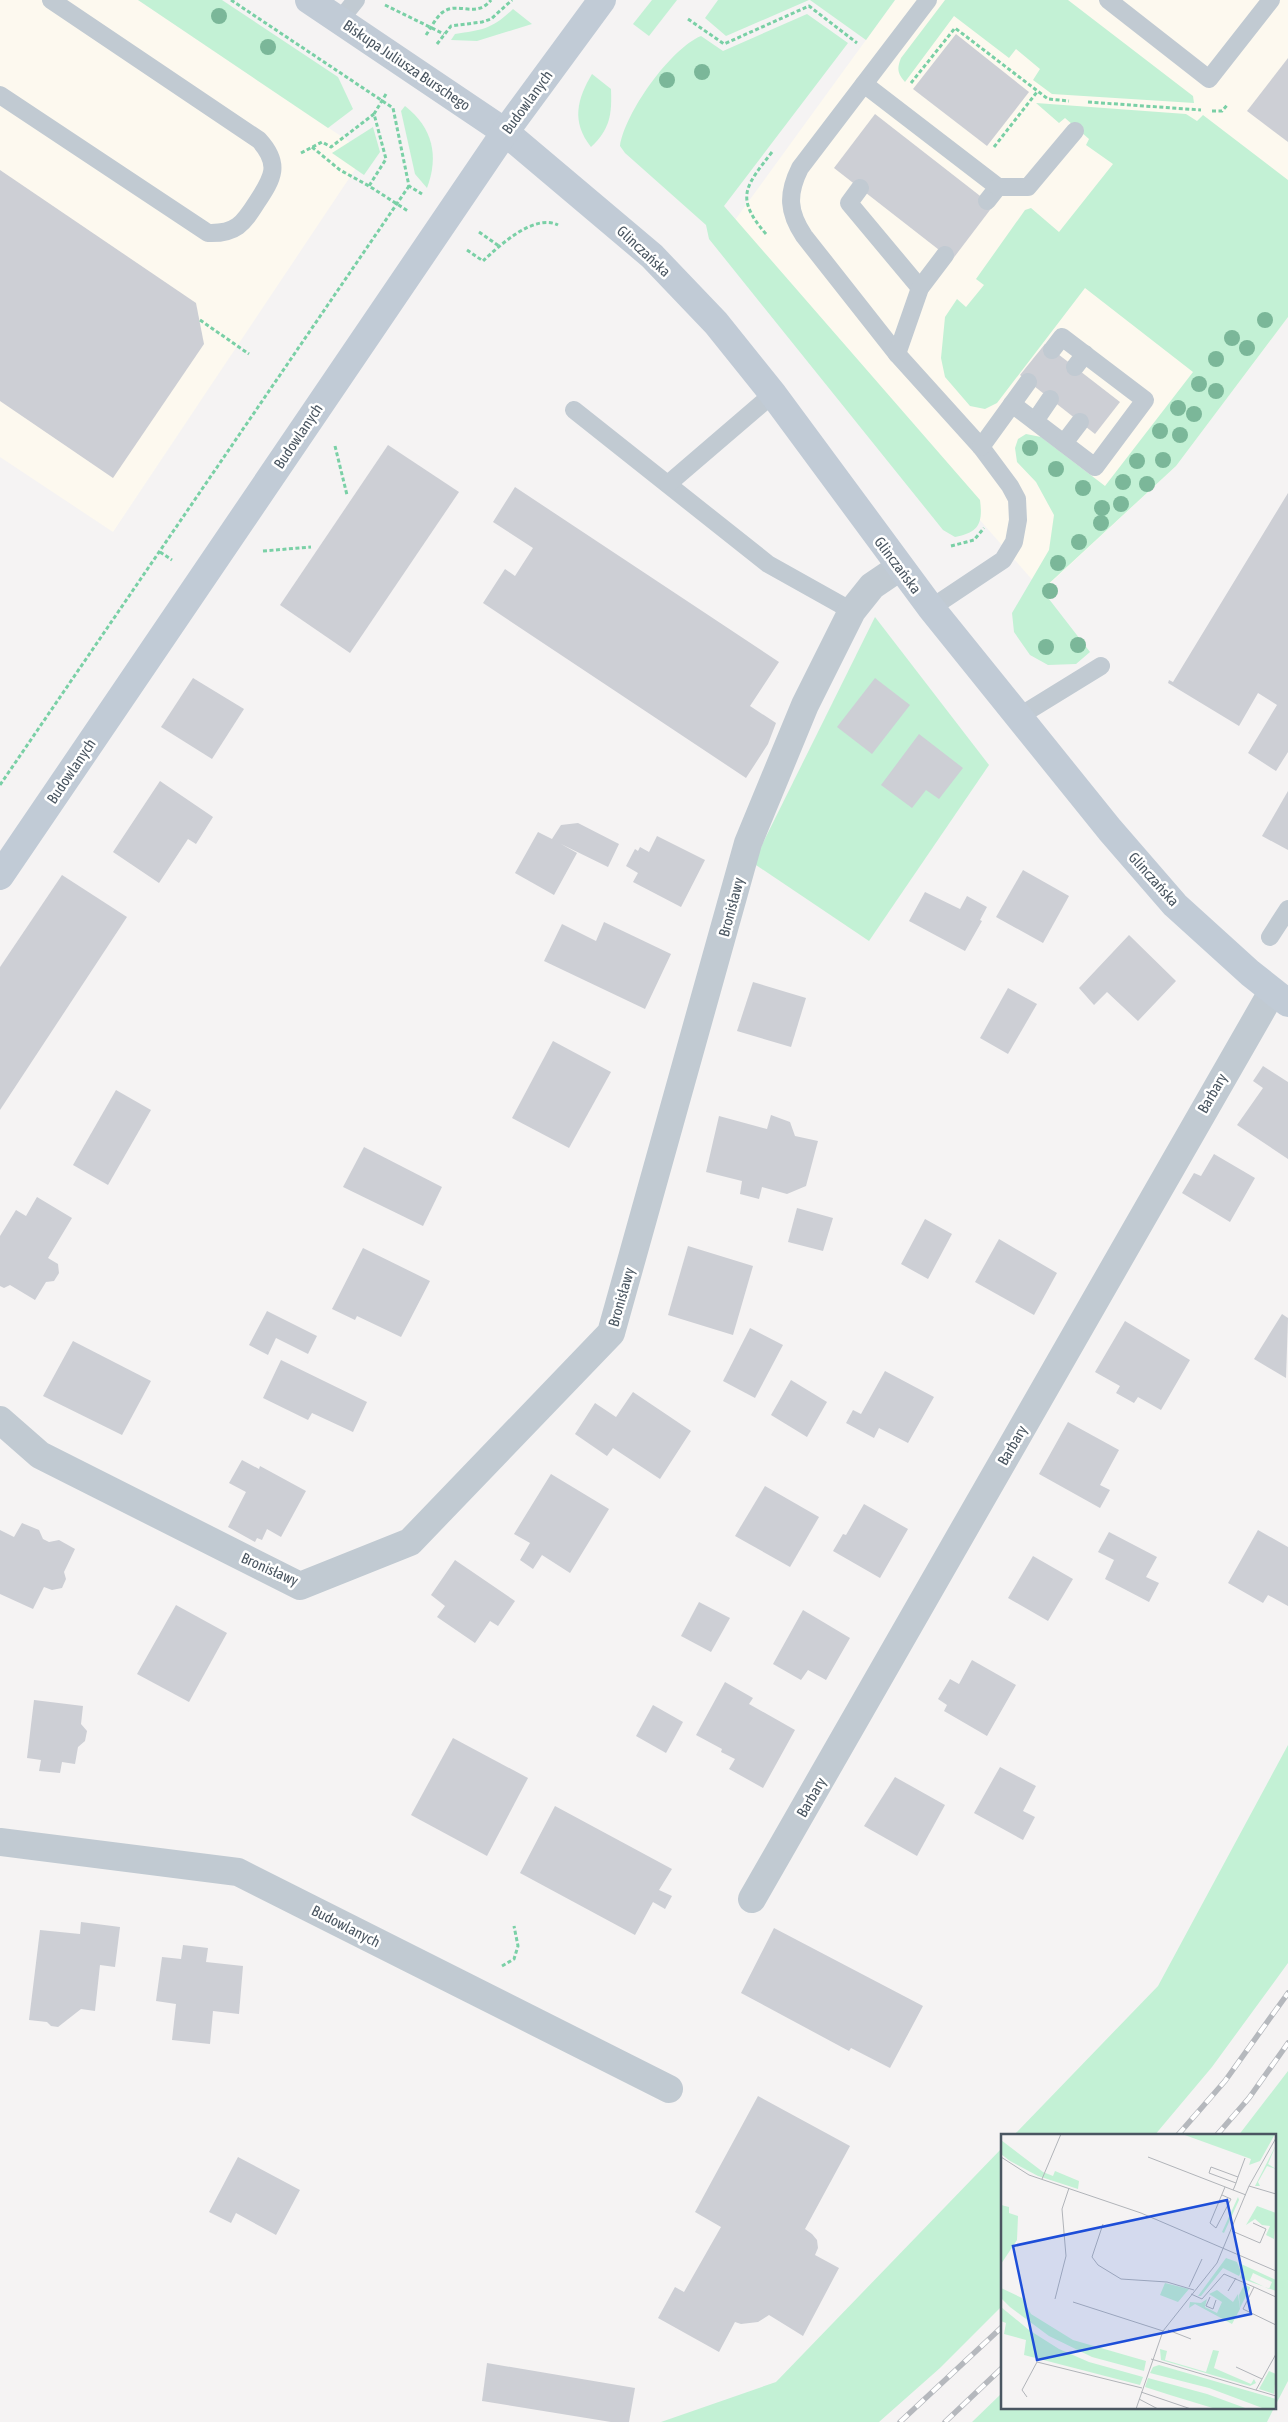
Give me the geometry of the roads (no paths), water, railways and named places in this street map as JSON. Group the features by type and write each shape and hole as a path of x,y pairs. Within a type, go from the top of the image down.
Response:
{"street":[{"name":"Biskupa Juliusza Burschego","path":"309,0 348,10 505,132"},
{"name":"Budowlanych","path":"0,876 505,132 602,0"},
{"name":"Glinczańska","path":"505,132 652,256 716,323 773,394 931,608 1110,830 1175,905 1280,998"},
{"name":"Bronisławy","path":"0,1420 40,1455 300,1586 410,1542 611,1333 748,843 805,705 852,611 872,586 900,568"},
{"name":"Barbary","path":"752,1899 1280,998"},
{"name":"Budowlanych","path":"0,1842 238,1872 669,2089"}],"lane":[{"path":"0,95 208,233 221,233 234,229 244,222 272,181 271,159 259,140 51,0"},
{"path":"928,0 800,168 793,183 790,199 794,221 804,236 896,354 980,447 1010,486 1017,499 1018,520 1014,542 1003,560 931,608"},
{"path":"1108,0 1209,79 1271,0"},
{"path":"864,84 906,127 998,187 1028,187 1075,131"},
{"path":"987,202 998,187"},
{"path":"860,188 849,203 920,288"},
{"path":"896,354 920,288 945,255"},
{"path":"1012,404 1095,467 1145,400 1109,383 1080,361 1062,337 1052,350"},
{"path":"980,447 1028,382"},
{"path":"668,484 773,394"},
{"path":"1035,420 1050,399"},
{"path":"574,410 768,564 852,611"},
{"path":"1064,443 1080,422"},
{"path":"1018,717 1101,666"},
{"path":"1270,936 1288,909"}],"railway":[{"path":"1179,2134 1225,2081 1288,1993"},
{"path":"1218,2134 1249,2098 1288,2043"},
{"path":"900,2422 1001,2328"},
{"path":"945,2422 1001,2369"}]}
